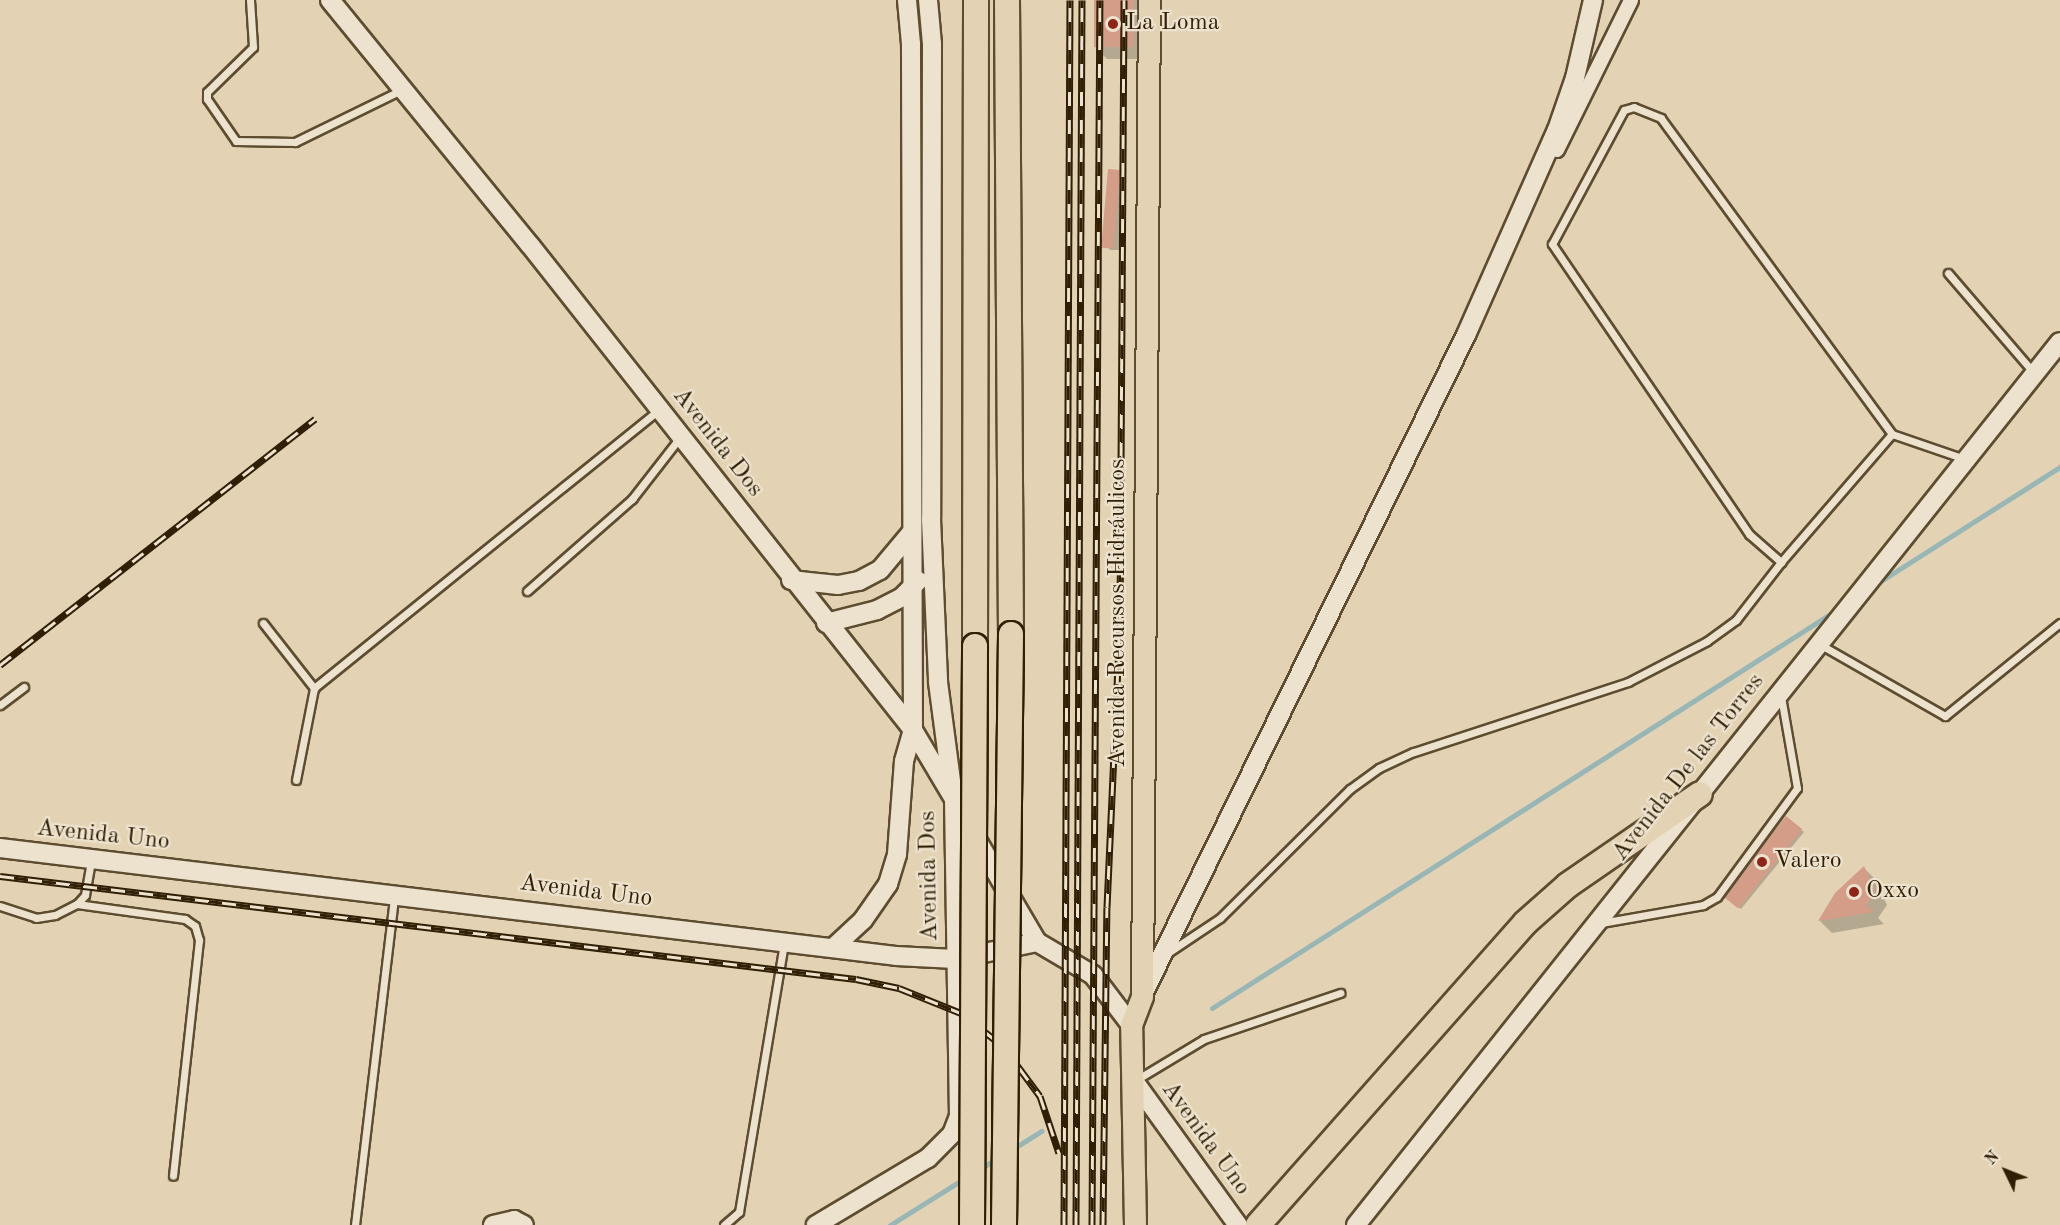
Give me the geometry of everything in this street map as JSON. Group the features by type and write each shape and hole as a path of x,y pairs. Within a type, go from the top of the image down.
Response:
{"highway":[{"path":"972,1225 976,0"},
{"path":"1004,1225 1011,634 1007,0"},
{"path":"1258,1225 1525,923 1560,893 1700,794"}],"main road":[{"name":"Avenida Dos","path":"330,0 660,408 791,580 913,730 954,799 959,1116 952,1134 928,1158 816,1225"},
{"path":"834,947 863,920 888,884 897,854 904,761 913,730 914,586 910,534 911,44 907,0"},
{"path":"928,0 932,44 933,568 938,682 954,799 1037,942 1093,975 1131,1025"},
{"name":"Avenida Recursos Hidráulicos","path":"1135,1225 1134,1081 1131,1025 1142,996 1149,0"},
{"path":"1142,996 1466,335 1557,130 1575,78 1593,0"},
{"name":"Avenida De las Torres","path":"1356,1225 1780,692 2036,375 2060,342"},
{"path":"791,580 838,585 859,580 880,570 910,534"},
{"path":"826,623 877,610 914,586 933,568"},
{"name":"Avenida Uno","path":"0,848 834,947 955,959 1037,942"},
{"name":"Avenida Uno","path":"1134,1081 1238,1225"},
{"path":"493,1225 514,1220 524,1225"}],"street":[{"path":"1466,335 1631,0"}],"lane":[{"path":"250,0 253,47 207,92 228,134 236,141 295,142 403,89"},
{"path":"1781,562 1749,534 1554,248 1553,240 1624,110 1634,106 1661,118 1892,434 1967,459"},
{"path":"1948,273 2036,375"},
{"path":"296,780 314,688 660,408"},
{"path":"1161,956 1193,939 1220,918 1350,789 1379,768 1414,752 1628,682 1707,641 1736,620 1781,562 1892,434"},
{"path":"527,591 632,499 681,435"},
{"path":"263,623 314,688"},
{"path":"1822,640 1945,716 2060,623"},
{"path":"0,705 24,687"},
{"path":"1596,924 1703,905 1717,897 1797,788 1780,692"},
{"path":"0,906 36,918 55,915 77,904 85,895 91,859"},
{"path":"355,1225 394,894"},
{"path":"77,904 185,919 195,926 199,940 173,1176"},
{"path":"724,1225 739,1212 785,940"},
{"path":"1134,1081 1204,1039 1341,993"}],"building":[{"name":"La Loma","path":"1094,0 1133,0 1133,47 1094,47"},
{"path":"1108,169 1120,170 1113,249 1101,248"},
{"name":"Valero","path":"1786,816 1802,829 1738,908 1722,895"},
{"path":"1864,866 1875,892 1866,905 1874,912 1818,921 1835,893"}],"waterway":[{"path":"1876,584 2060,467"},
{"path":"1212,1008 1838,609"},
{"path":"1011,1150 1042,1131"},
{"path":"978,1170 998,1158"},
{"path":"890,1225 965,1178"}],"railway":[{"path":"1064,1225 1070,0"},
{"path":"1076,1225 1082,0"},
{"path":"1092,1225 1100,0"},
{"path":"1103,1225 1107,907 1120,624 1124,0"},
{"path":"0,665 315,419"},
{"path":"0,876 856,979 899,988 961,1013 1003,1046 1040,1096 1059,1153"}],"place":[{"name":"La Loma","path":"1113,24"},
{"name":"Valero","path":"1762,862"},
{"name":"Oxxo","path":"1854,892"}]}
